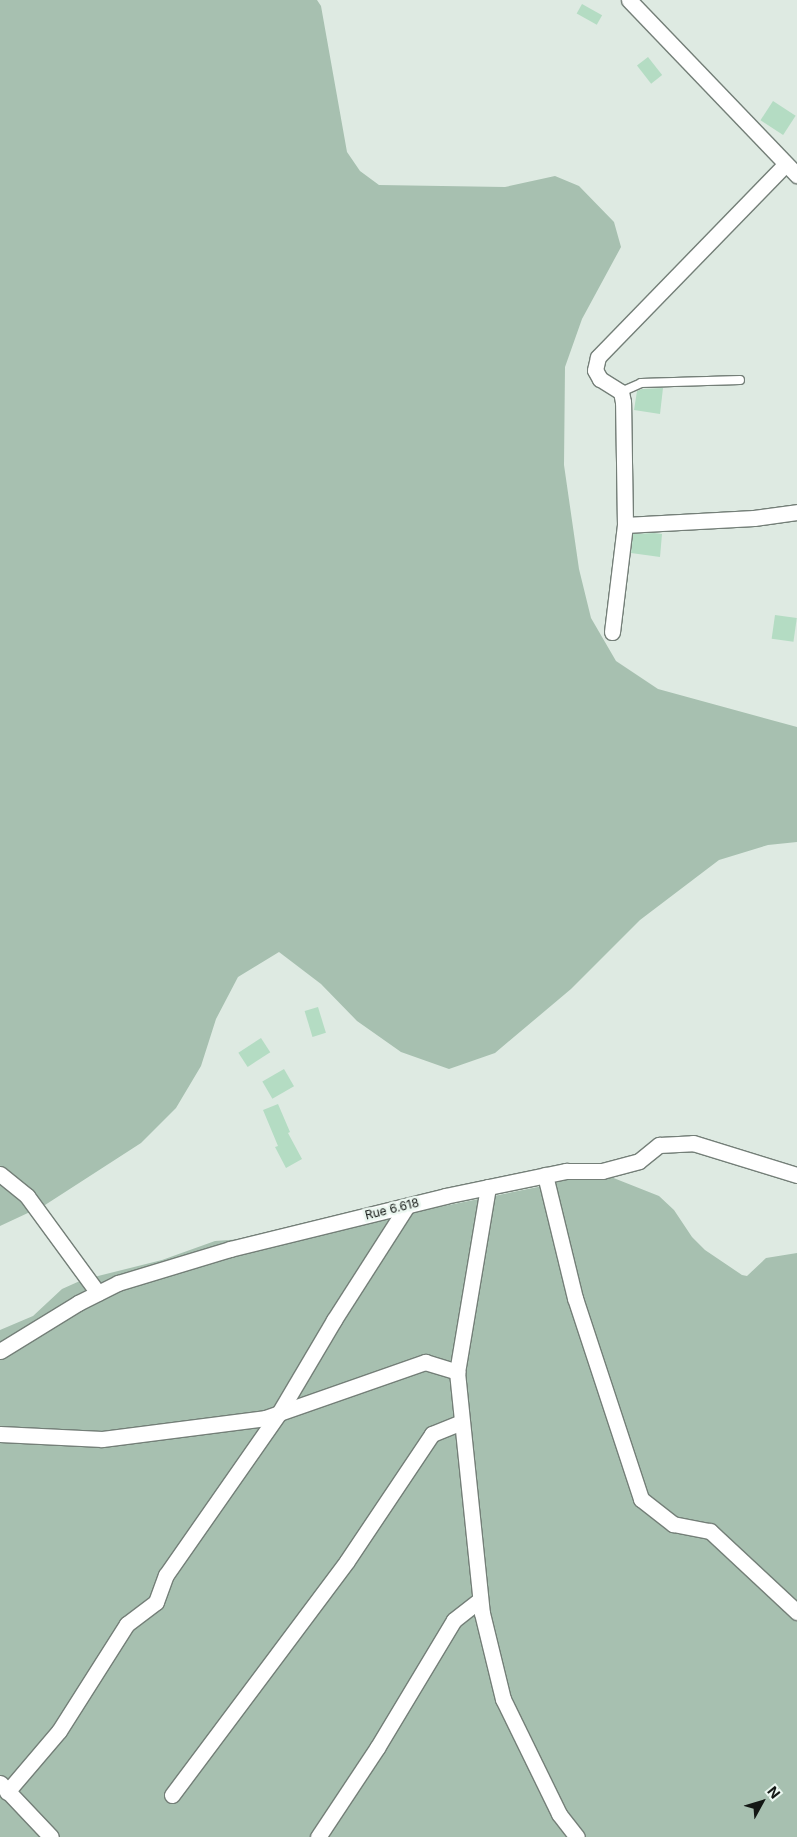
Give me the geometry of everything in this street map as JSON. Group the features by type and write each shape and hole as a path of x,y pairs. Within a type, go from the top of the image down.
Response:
{"street":[{"path":"629,0 797,175"},
{"path":"612,632 625,525 622,392 600,379 594,370 598,357 786,164"},
{"path":"625,525 754,518 797,512"},
{"name":"Rue 6.618","path":"0,1351 118,1283 230,1249 488,1187 566,1171 602,1171 639,1161 659,1145 693,1143 797,1175"},
{"path":"0,1174 27,1196 98,1293"},
{"path":"545,1175 575,1298 642,1499 672,1524 710,1531 797,1612"},
{"path":"488,1187 457,1372 480,1600 502,1699 559,1814 577,1837"},
{"path":"51,1837 4,1788 59,1731 128,1624 156,1602 166,1575 279,1413 334,1320 407,1206"},
{"path":"0,1434 102,1439 265,1418 425,1362 457,1372"},
{"path":"172,1795 347,1561 432,1434 462,1422"},
{"path":"318,1837 377,1748 454,1620 480,1600"}],"lane":[{"path":"622,392 641,382 740,380"}],"green space":[{"path":"0,0 317,0 321,6 347,152 360,171 379,185 505,187 555,176 579,186 614,222 621,247 582,319 565,367 564,465 579,569 591,618 616,661 658,689 797,727 797,842 768,845 719,860 640,920 571,989 495,1053 449,1069 401,1052 357,1021 321,984 279,952 238,977 216,1019 201,1066 176,1108 141,1143 45,1205 0,1226"},
{"path":"582,1172 611,1177 659,1196 674,1210 692,1237 705,1250 742,1275 747,1276 766,1258 797,1253 797,1837 0,1837 0,1330 33,1316 62,1289 82,1280 162,1260 215,1241 257,1238 439,1207 548,1185 558,1179"}],"building":[{"path":"582,4 602,15 597,25 577,14"},
{"path":"648,57 662,75 651,84 637,66"},
{"path":"773,101 796,116 783,135 760,120"},
{"path":"663,388 660,414 634,410 637,391"},
{"path":"633,534 662,534 660,557 631,553"},
{"path":"775,615 797,618 793,642 772,639"},
{"path":"318,1007 326,1033 313,1037 305,1011"},
{"path":"261,1038 270,1052 248,1067 238,1053"},
{"path":"284,1069 294,1086 272,1099 262,1082"},
{"path":"278,1104 290,1132 288,1133 302,1159 286,1168 275,1147 278,1146 263,1110"}]}
